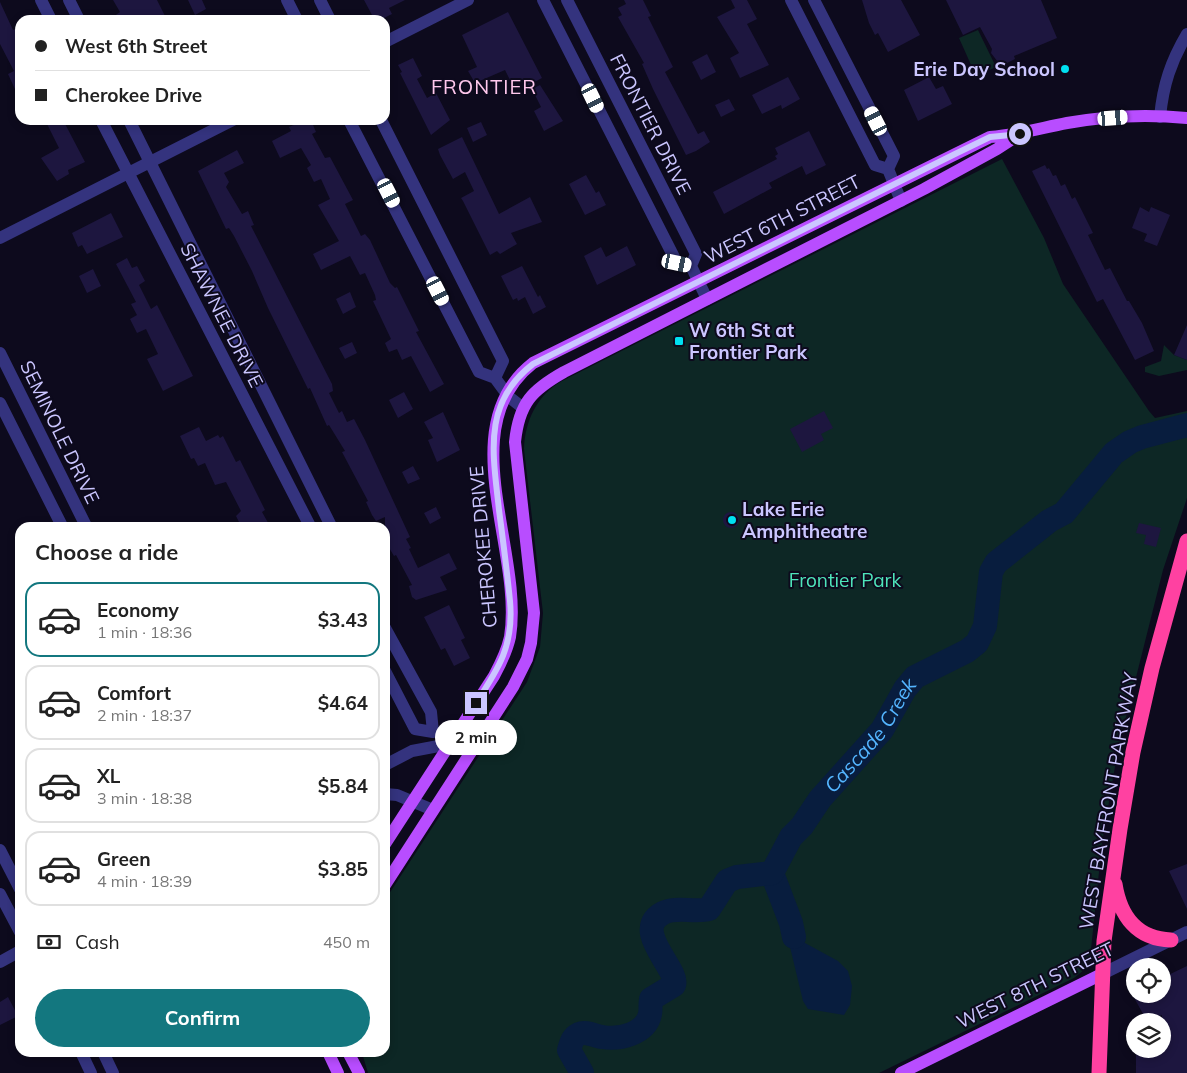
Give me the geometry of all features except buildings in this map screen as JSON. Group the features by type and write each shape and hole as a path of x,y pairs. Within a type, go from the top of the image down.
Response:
{"highway":[{"name":"WEST BAYFRONT PARKWAY","path":"1099,1073 1105,925 1113,876 1141,716 1160,635 1187,541"},
{"path":"1113,876 1121,908 1133,926 1150,936 1171,940"}],"main road":[{"name":"WEST 6TH STREET","path":"514,380 533,364 990,137 1020,134 1066,123 1095,119 1187,118"},
{"name":"WEST 6TH STREET","path":"525,404 545,383 564,372 901,201 997,150 1020,134"},
{"name":"CHEROKEE DRIVE","path":"390,836 494,676 509,639 510,601 493,454 494,426 506,393 514,380"},
{"path":"390,877 517,680 531,643 533,606 515,453 516,430 525,404"},
{"name":"WEST 8TH STREET","path":"901,1073 1102,974"},
{"path":"330,1057 338,1073"},
{"path":"351,1057 359,1073"}],"street":[{"path":"42,0 49,15"},
{"path":"69,0 76,15"},
{"path":"287,0 294,15"},
{"path":"320,0 328,15"},
{"path":"390,39 468,0"},
{"name":"FRONTIER DRIVE","path":"543,0 677,263 691,266"},
{"name":"FRONTIER DRIVE","path":"567,0 696,254 691,266 706,299"},
{"path":"791,0 875,165 888,170"},
{"path":"814,0 894,156 888,170 901,201"},
{"path":"1160,117 1162,94 1168,72 1187,34"},
{"name":"SHAWNEE DRIVE","path":"104,125 308,522"},
{"name":"SHAWNEE DRIVE","path":"131,125 329,522"},
{"path":"0,238 223,125"},
{"path":"352,125 479,372 495,378 506,393 525,404"},
{"path":"384,125 503,361 495,378"},
{"name":"SEMINOLE DRIVE","path":"0,353 83,522"},
{"name":"SEMINOLE DRIVE","path":"0,403 60,522"},
{"path":"390,637 430,712 433,732"},
{"path":"390,681 415,729 433,732 449,744 471,752"},
{"path":"390,762 412,751 449,744"},
{"path":"390,794 412,800 433,810"},
{"path":"0,850 15,879"},
{"path":"0,894 15,922"},
{"name":"WEST 8TH STREET","path":"1102,974 1187,932"},
{"path":"0,962 15,954"},
{"path":"83,1057 91,1073"},
{"path":"105,1057 113,1073"}],"green space":[{"path":"978,30 996,67 976,76 959,38"},
{"name":"Frontier Park","path":"1002,159 1044,238 1063,284 1149,411 1155,418 1187,411 1187,498 1163,570 1118,749 1102,843 1090,959 1084,970 1074,978 879,1073 368,1073 363,1057 390,1057 390,892 527,682 540,647 543,613 524,449 530,419 539,401 562,381"},
{"path":"1164,345 1174,355 1187,360 1187,370 1159,376 1145,372 1145,367 1161,361"}],"water":[{"path":"794,937 838,961 848,971 852,986 850,1005 844,1015 808,1009 803,1001 790,947 791,940"}],"waterway":[{"name":"Cascade Creek","path":"582,1073 569,1050 575,1037 585,1033 609,1038 624,1036 638,1031 647,1021 651,999 674,985 674,978 654,939 652,929 654,920 668,911 709,909 727,881 737,877 772,873 791,837 802,826 820,799 882,730 905,689 915,677 967,651 977,643 985,626 991,572 996,563 1049,521 1064,513 1114,453 1130,442 1142,437 1187,425"},
{"name":"Cascade Creek","path":"772,873 791,923 794,937"}],"place":[{"name":"Erie Day School","path":"1065,69"},
{"name":"W 6th St at Frontier Park","path":"679,341"},
{"name":"Lake Erie Amphitheatre","path":"732,520"}],"district":[{"name":"FRONTIER","path":"484,87"}],"route":[{"path":"476,703 501,663 506,651 511,626 493,440 498,412 503,398 514,380 533,364 893,184 990,137 1020,134"}]}
